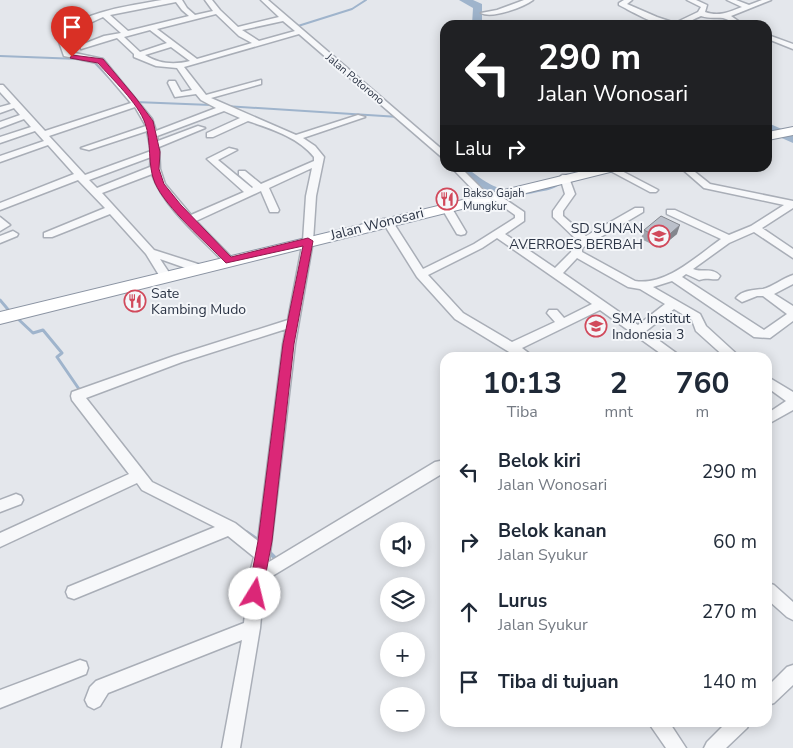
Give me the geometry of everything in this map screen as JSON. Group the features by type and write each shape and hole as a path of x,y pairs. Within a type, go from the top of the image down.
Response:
{"highway":[{"path":"772,135 793,131"},
{"name":"Jalan Wonosari","path":"2,318 197,268 590,172"}],"street":[{"path":"194,17 177,0 105,15 72,28 61,36 67,54 100,61 135,102 151,131 155,149 155,169 167,194 189,220 229,261"},
{"path":"208,0 238,30 258,44"},
{"name":"Jalan Potorono","path":"264,0 440,153"},
{"path":"485,13 498,12 530,0"},
{"path":"629,0 621,4 658,20"},
{"path":"686,20 701,13 706,7 692,0"},
{"path":"730,0 748,7"},
{"path":"701,13 713,17 724,16 768,0"},
{"path":"84,47 123,35 151,28 164,27 194,17 218,12"},
{"path":"105,15 138,55 155,64 179,66 300,32"},
{"path":"724,16 731,20"},
{"path":"238,30 285,18"},
{"path":"72,28 82,36"},
{"path":"151,28 195,62"},
{"path":"772,39 793,47"},
{"path":"138,55 173,44"},
{"path":"179,66 201,94 220,106 295,138 318,154 310,196 308,241 292,323 263,555 257,577 252,628 231,748"},
{"path":"172,83 178,94 201,94 258,82"},
{"path":"2,92 150,252 166,277"},
{"path":"0,159 42,135 135,102"},
{"path":"0,110 15,105"},
{"path":"86,148 151,131 220,106"},
{"path":"0,125 25,116"},
{"path":"210,135 248,117"},
{"path":"295,138 361,117"},
{"path":"0,207 155,149 201,128"},
{"path":"0,140 42,135"},
{"path":"232,150 212,159 250,192"},
{"path":"189,220 316,163"},
{"path":"94,193 155,169"},
{"path":"421,274 498,234 521,217 496,194 462,172"},
{"path":"618,172 653,190"},
{"path":"691,172 707,186 793,204"},
{"path":"242,173 262,187 274,210"},
{"path":"565,177 570,194 558,211 558,217 585,241"},
{"path":"644,286 674,277 729,239 755,228 793,204"},
{"path":"446,207 461,232"},
{"path":"48,235 110,210"},
{"path":"556,274 576,254 578,246 639,210"},
{"path":"671,212 729,239"},
{"path":"0,220 5,225 0,228"},
{"path":"388,221 421,274 459,316 520,352"},
{"path":"755,228 793,255"},
{"path":"0,240 13,234"},
{"path":"498,234 669,352"},
{"path":"150,252 197,268"},
{"path":"576,254 632,284 644,286 696,317 700,328 728,352"},
{"path":"685,269 699,276 708,273 714,276"},
{"path":"674,277 758,334 766,335 793,314 773,300 768,295 769,293"},
{"path":"769,293 770,290 793,279"},
{"path":"742,298 756,292 769,293"},
{"path":"639,330 673,304"},
{"path":"513,347 602,305"},
{"path":"553,313 563,324"},
{"path":"263,555 230,528 147,486 77,396 292,323"},
{"path":"772,385 793,400 786,409 772,417"},
{"path":"257,577 440,466"},
{"path":"0,540 138,476"},
{"path":"0,506 16,500"},
{"path":"74,592 230,528"},
{"path":"772,594 793,612"},
{"path":"94,700 96,693 102,687 252,628"},
{"path":"0,699 80,668"},
{"path":"772,693 793,673"},
{"path":"661,727 677,748"},
{"path":"713,748 736,727"}],"building":[{"path":"661,216 680,225 663,240 644,230"}],"waterway":[{"path":"298,26 352,9 366,0"},
{"path":"464,0 478,6 477,20"},
{"path":"0,56 79,59"},
{"path":"93,61 116,85"},
{"path":"135,102 211,105"},
{"path":"225,106 399,117"},
{"path":"772,129 793,139"},
{"path":"467,172 486,186 505,194 515,194 555,185"},
{"path":"0,300 11,313"},
{"path":"16,317 33,333 43,330 62,353 57,357 81,392"},
{"path":"246,532 261,542"},
{"path":"268,551 278,561"}],"place":[{"name":"Bakso Gajah Mungkur","path":"447,199"},
{"name":"SD SUNAN AVERROES BERBAH","path":"659,236"},
{"name":"Sate Kambing Mudo","path":"135,301"},
{"name":"SMA Institut Indonesia 3","path":"596,326"}],"route":[{"path":"72,57 100,61 132,98 149,121 156,152 155,169 160,184 178,207 229,261 308,241 289,344 265,541 255,594"}]}
